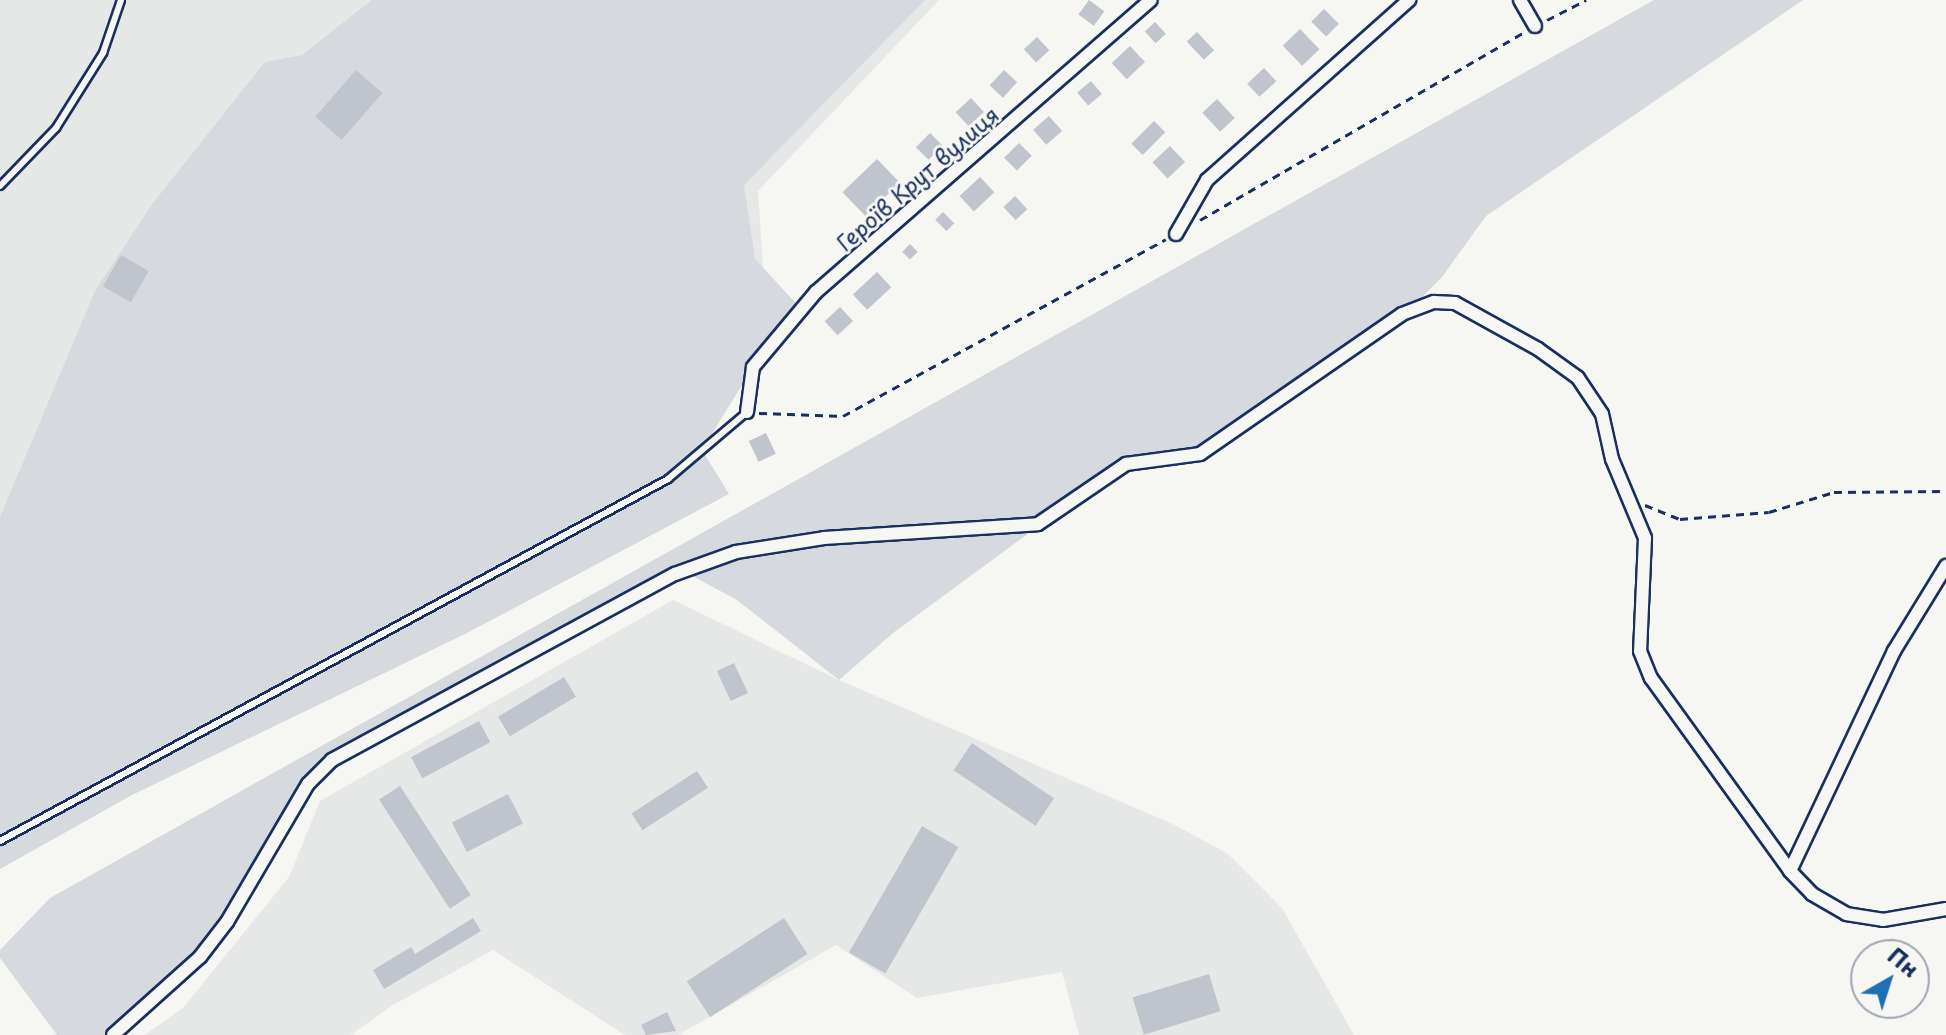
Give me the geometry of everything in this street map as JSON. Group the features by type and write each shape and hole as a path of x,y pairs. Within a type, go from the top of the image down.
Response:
{"street":[{"name":"Героїв Крут вулиця","path":"747,412 753,367 816,292 1151,0"},
{"path":"1176,234 1207,180 1409,0"},
{"path":"1520,0 1535,26"},
{"path":"113,1035 200,957 227,922 308,784 346,752 675,574 736,552 824,538 1038,524 1126,464 1200,454 1402,314 1434,302 1455,303 1538,349 1578,378 1602,414 1612,459 1645,538 1638,628 1651,678 1790,871 1812,894 1846,914 1883,920 1946,909"},
{"path":"1790,871 1894,651 1946,566"}],"lane":[{"path":"0,186 56,128 103,53 121,0"},
{"path":"0,841 668,479 747,412"}],"path":[{"path":"1630,500 1680,519 1769,512 1834,492 1946,491"}],"shaded area":[{"path":"0,0 939,0 758,191 765,298 0,824"},
{"path":"372,0 925,0 744,185 755,259 801,309 753,367 702,450 729,494 465,634 132,795 0,869 0,517 95,291 153,203 265,62 302,55"},
{"path":"1654,0 1803,0 1486,216 1442,277 1414,305 1200,454 1127,461 893,633 839,680 737,600 683,571 332,760 308,784 202,954 111,1035 57,1035 0,958 0,950 50,898"},
{"path":"673,600 839,680 1175,825 1228,854 1282,908 1354,1035 1079,1035 1062,972 917,998 836,945 678,1035 625,1035 493,950 391,1006 351,1035 145,1035 183,1008 289,877 320,801"}],"building":[{"path":"1089,0 1104,11 1094,26 1078,15"},
{"path":"1324,9 1339,24 1326,37 1311,22"},
{"path":"1155,22 1166,34 1156,43 1145,32"},
{"path":"1300,29 1319,49 1302,66 1283,46"},
{"path":"1197,32 1214,50 1204,60 1187,42"},
{"path":"1037,37 1049,50 1036,62 1024,49"},
{"path":"1130,46 1145,62 1127,79 1112,63"},
{"path":"1264,68 1276,81 1259,97 1247,84"},
{"path":"356,70 382,93 342,140 315,117"},
{"path":"1004,70 1017,82 1003,98 990,85"},
{"path":"1091,81 1102,94 1088,106 1077,93"},
{"path":"971,98 984,112 969,126 956,112"},
{"path":"1217,99 1235,118 1220,132 1202,113"},
{"path":"1049,116 1062,131 1046,145 1033,130"},
{"path":"1154,121 1165,132 1143,155 1131,144"},
{"path":"930,133 943,146 929,160 916,147"},
{"path":"1019,143 1032,156 1017,171 1004,158"},
{"path":"1170,146 1185,162 1167,178 1152,162"},
{"path":"877,159 900,183 865,216 842,192"},
{"path":"980,177 994,192 974,211 960,196"},
{"path":"1015,196 1027,209 1016,220 1003,207"},
{"path":"943,212 954,223 947,231 935,220"},
{"path":"910,244 918,252 910,260 902,252"},
{"path":"121,255 149,271 131,302 103,286"},
{"path":"877,272 891,287 867,310 853,295"},
{"path":"840,307 853,321 838,335 825,321"},
{"path":"766,433 776,454 759,462 749,441"},
{"path":"734,663 748,693 731,701 717,671"},
{"path":"564,677 576,697 510,736 498,717"},
{"path":"479,721 490,742 422,778 411,757"},
{"path":"972,743 1054,798 1036,826 954,770"},
{"path":"697,771 708,788 642,830 632,813"},
{"path":"400,786 471,895 450,909 379,800"},
{"path":"508,794 523,823 467,852 452,823"},
{"path":"922,826 958,847 885,973 849,952"},
{"path":"473,918 481,931 384,989 373,970 411,947 415,954"},
{"path":"784,918 807,954 710,1017 687,981"},
{"path":"1209,974 1220,1011 1144,1035 1132,997"},
{"path":"667,1012 676,1031 646,1035 641,1025"}]}
